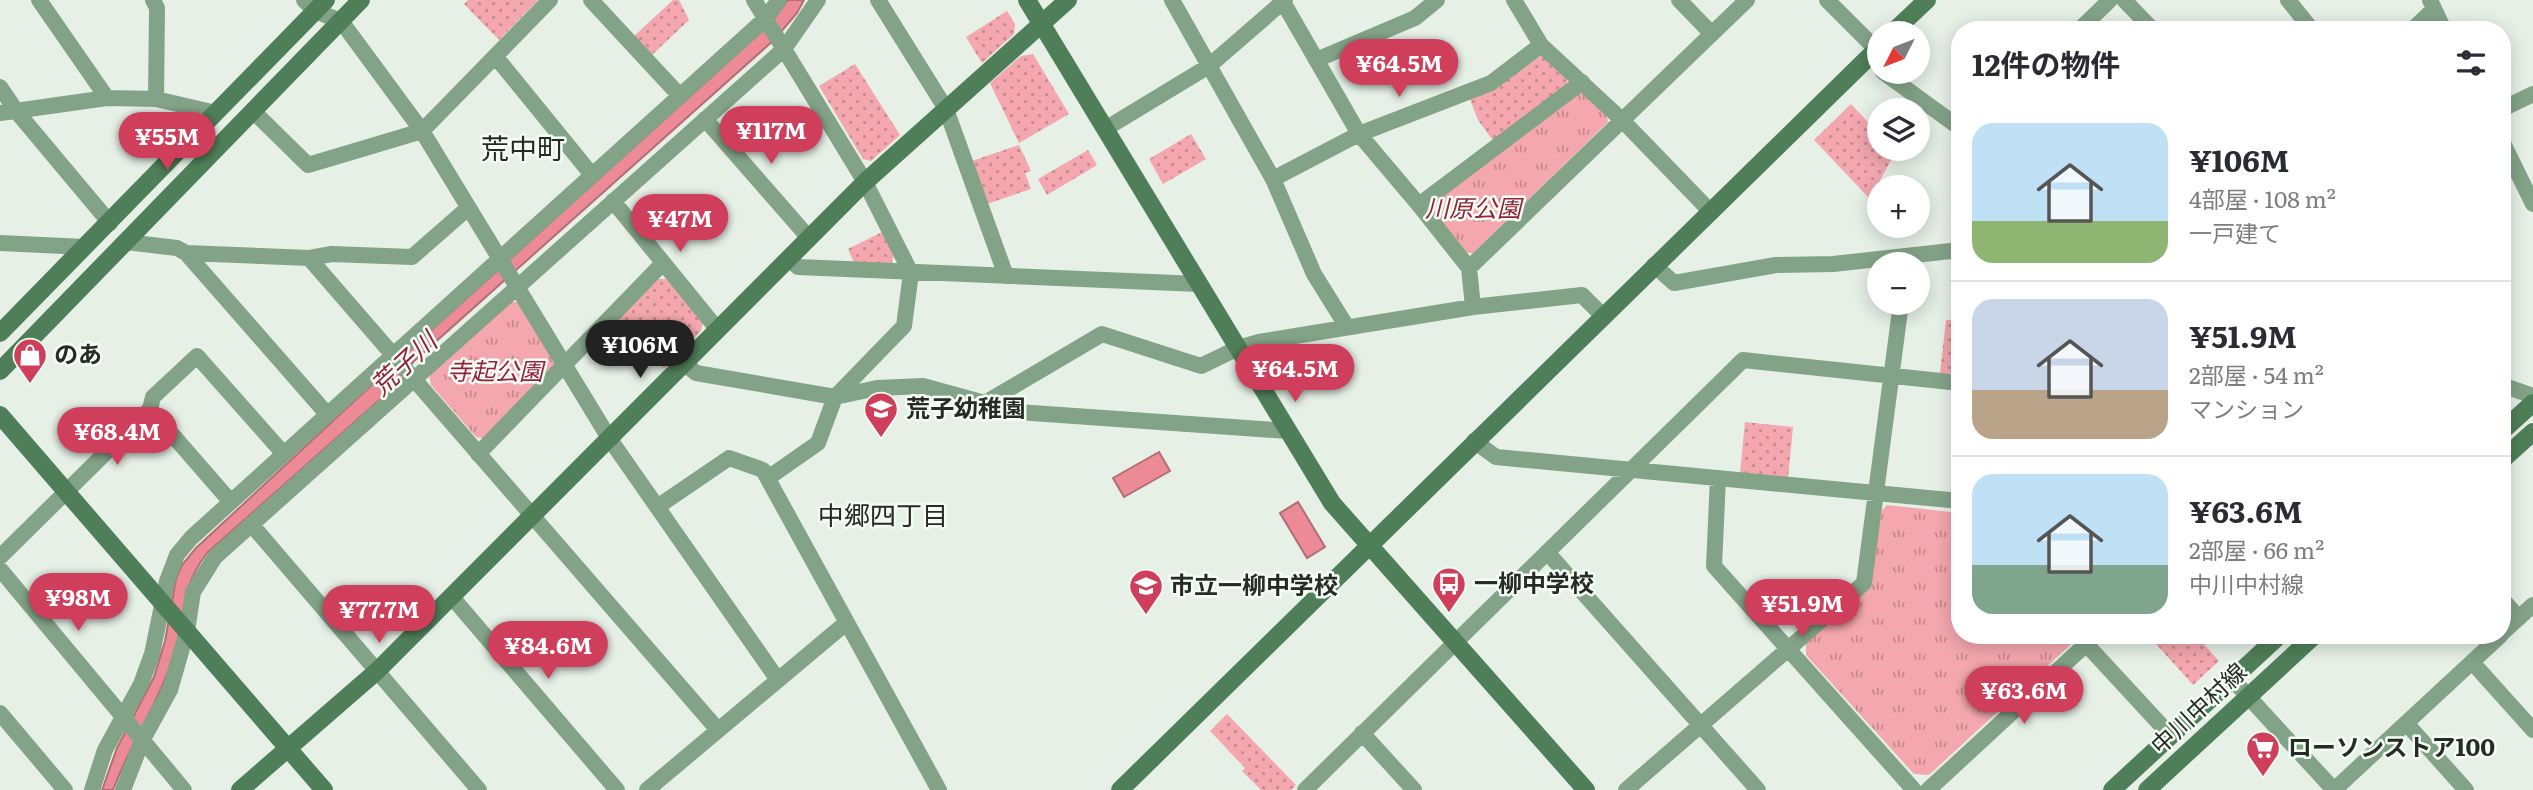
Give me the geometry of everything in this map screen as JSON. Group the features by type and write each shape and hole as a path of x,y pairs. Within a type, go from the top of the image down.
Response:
{"street":[{"path":"39,0 107,98"},
{"path":"153,0 157,8 156,99"},
{"path":"0,371 361,0"},
{"path":"254,112 309,165 422,131 550,0"},
{"path":"591,0 680,96"},
{"path":"754,0 865,182 911,273 904,326 835,397 818,443 768,478"},
{"path":"92,790 105,750 125,718 141,684 152,654 177,555 191,538 767,20 779,0"},
{"path":"123,790 140,739 170,690 193,592 215,556 513,284 613,201 705,119 781,45 818,0"},
{"path":"878,0 946,109 1006,276"},
{"path":"1027,0 1332,503 1586,790"},
{"path":"240,790 377,671 865,182 1068,0"},
{"path":"1172,0 1273,179 1314,274 1347,327"},
{"path":"1316,60 1415,18 1437,0"},
{"path":"1514,0 1541,45 1622,120 1710,211"},
{"path":"1679,0 1712,34"},
{"path":"1469,268 1748,0"},
{"path":"1827,0 1867,47"},
{"path":"1905,21 1927,0"},
{"path":"2088,21 2109,0"},
{"path":"2124,0 2144,21"},
{"path":"2288,0 2305,21"},
{"path":"1105,129 1209,66 1284,1 1359,134 1469,268 1473,307"},
{"path":"0,333 216,113 315,4 341,21 422,131 609,438 778,680"},
{"path":"2419,21 2432,5 2440,21"},
{"path":"1273,179 1359,134 1491,83 1541,45"},
{"path":"495,57 592,175"},
{"path":"1120,790 1654,265 1867,68"},
{"path":"1419,205 1582,82"},
{"path":"1907,84 1951,121"},
{"path":"0,88 8,113 110,223"},
{"path":"2511,105 2533,94"},
{"path":"8,113 107,98 156,99 216,113"},
{"path":"705,119 809,238"},
{"path":"2511,174 2533,204"},
{"path":"613,201 718,330"},
{"path":"186,253 309,258 332,254 412,257 468,208"},
{"path":"126,242 177,248 186,253 327,414"},
{"path":"0,243 85,247"},
{"path":"1930,255 1951,252"},
{"path":"309,258 718,730"},
{"path":"789,258 798,267 1199,284"},
{"path":"1654,265 1674,283 1776,265 1867,262"},
{"path":"478,454 663,263"},
{"path":"985,403 1102,334 1201,366 1238,348 1473,307 1582,295 1603,316"},
{"path":"1626,790 1864,583 1900,315"},
{"path":"0,557 150,409 153,397 197,356 284,453"},
{"path":"1304,790 1743,360 1951,382"},
{"path":"684,363 695,373 835,397 877,388 923,387 1018,412 1288,431"},
{"path":"2511,388 2533,396"},
{"path":"2511,423 2533,403"},
{"path":"150,409 230,501"},
{"path":"0,415 324,790"},
{"path":"2511,452 2533,432"},
{"path":"1474,442 1496,457 1951,500"},
{"path":"657,508 729,458 763,470 939,790"},
{"path":"1718,478 1714,566 1914,790"},
{"path":"251,524 479,790"},
{"path":"1547,552 1758,790"},
{"path":"0,569 184,790"},
{"path":"451,596 617,790"},
{"path":"2511,626 2533,605"},
{"path":"2511,609 2519,618"},
{"path":"647,790 846,623"},
{"path":"1928,790 2087,644"},
{"path":"2094,644 2171,736"},
{"name":"中川中村線","path":"2112,790 2270,644"},
{"name":"中川中村線","path":"2147,790 2305,644"},
{"path":"2232,679 2334,790 2491,644"},
{"path":"2472,662 2533,730"},
{"path":"0,713 65,790"},
{"path":"2406,723 2466,790"},
{"path":"1362,733 1414,790"}],"green space":[{"path":"468,0 538,0 499,40 464,4"},
{"path":"673,0 679,0 689,20 652,55 634,36"},
{"path":"1007,11 1015,24 1014,34 982,63 966,37"},
{"path":"1033,54 1069,114 1019,143 990,83 1021,56"},
{"path":"1536,54 1542,55 1567,79 1568,87 1494,142 1478,120 1469,97"},
{"path":"855,64 900,135 871,161 863,159 819,86"},
{"name":"川原公園","path":"1581,92 1607,116 1608,122 1473,253 1466,253 1431,209 1432,201"},
{"path":"1851,104 1867,121 1867,161 1891,161 1883,175 1867,175 1867,196 1814,140"},
{"path":"1191,134 1206,159 1163,184 1149,159"},
{"path":"1019,145 1031,171 1025,173 1031,189 987,204 972,161"},
{"path":"1088,150 1097,165 1047,195 1038,179"},
{"path":"882,232 894,255 891,266 855,265 848,249"},
{"path":"658,279 666,279 703,322 701,331 664,368 652,356 643,365 609,329"},
{"name":"寺起公園","path":"511,302 518,302 555,364 486,439 476,437 431,385 429,375"},
{"path":"1946,320 1951,320 1951,374 1940,373"},
{"path":"1745,422 1793,427 1788,478 1740,473"},
{"path":"1887,505 1951,512 1951,644 2071,644 1929,775 1914,774 1806,655 1806,642 1869,587 1882,510"},
{"path":"2156,644 2204,644 2219,661 2193,685"},
{"path":"1227,714 1296,785 1291,790 1261,790 1242,771 1245,768 1210,731"}],"water":[{"name":"荒子川","path":"788,0 804,0 797,13 775,39 413,362 403,379 207,553 191,580 173,658 160,692 113,790 102,790 117,748 154,677 165,641 176,579 182,565 196,548 404,355 769,25"},
{"path":"1159,452 1170,471 1124,497 1113,478"},
{"path":"1298,502 1325,547 1307,558 1280,513"}],"place":[{"name":"のあ","path":"30,385"},
{"name":"荒子幼稚園","path":"881,439"},
{"name":"一柳中学校","path":"1449,614"},
{"name":"市立一柳中学校","path":"1146,616"},
{"name":"ローソンストア100","path":"2263,778"}],"district":[{"name":"荒中町","path":"523,149"},
{"name":"中郷四丁目","path":"883,516"}]}
